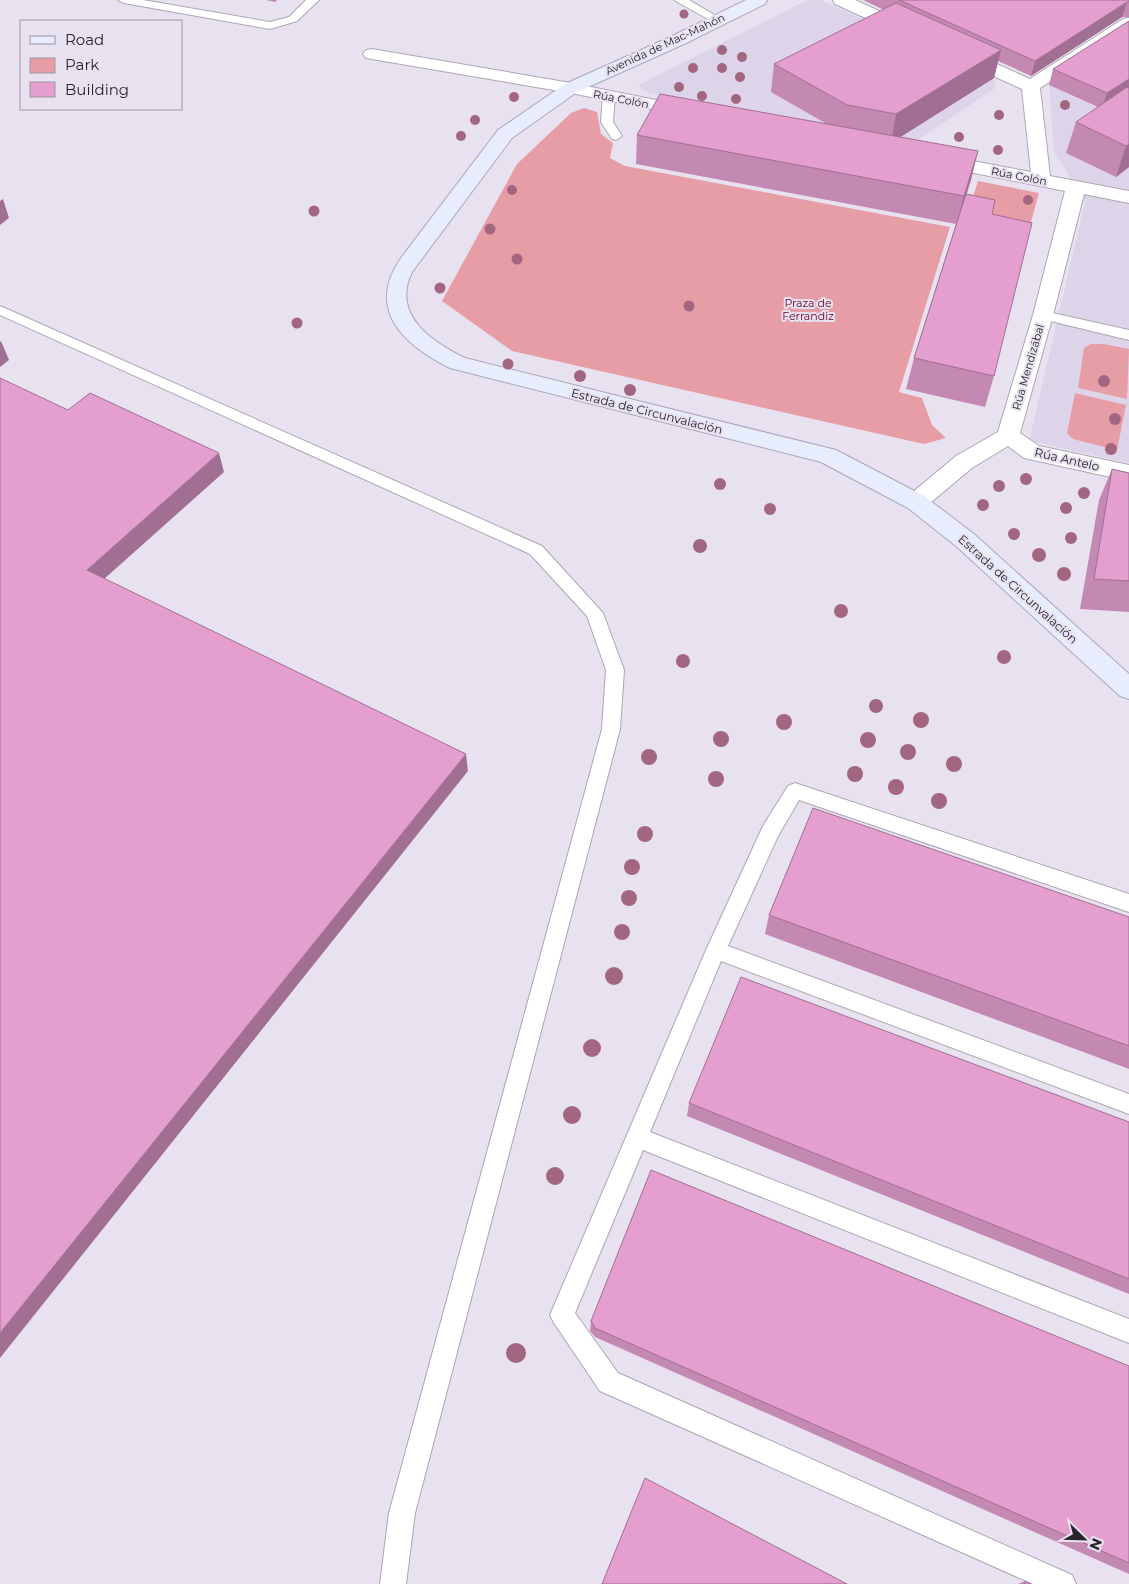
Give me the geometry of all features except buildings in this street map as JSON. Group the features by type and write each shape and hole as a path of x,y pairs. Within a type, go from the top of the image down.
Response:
{"street":[{"path":"840,0 922,37"},
{"name":"Avenida de Mac-Mahón","path":"571,88 754,1"},
{"path":"1031,86 1129,23"},
{"path":"949,49 1031,86"},
{"name":"Rúa Colón","path":"372,54 571,88 708,116"},
{"path":"1031,86 1041,180"},
{"name":"Estrada de Circunvalación","path":"571,88 505,134 408,262 398,282 397,301 403,323 415,339 433,352 458,363 828,456 916,502 965,540 1129,689"},
{"name":"Rúa Colón","path":"924,158 1129,197"},
{"name":"Rúa Mendizábal","path":"1008,436 1043,315 1076,187"},
{"path":"916,502 964,462 1008,436"},
{"name":"Rúa Antelo","path":"1008,436 1032,452 1129,473"}],"lane":[{"path":"124,0 270,26 293,20 313,0"},
{"path":"680,0 717,20"},
{"path":"609,96 607,122 616,136"},
{"path":"0,310 536,550 594,613 615,670 611,728 402,1513 393,1584"},
{"path":"1043,315 1129,335"},
{"path":"1063,1584 609,1382 562,1315 716,950 770,832 795,791 1129,903"},
{"path":"716,950 1129,1104"},
{"path":"636,1138 1129,1331"}],"shaded area":[{"path":"807,0 821,0 996,81 994,89 918,140 648,93 638,85"},
{"path":"1049,85 1112,114 1129,103 1129,463 1029,441 1085,202 1054,151"}],"green space":[{"name":"Praza de Ferrandiz","path":"584,108 597,112 601,134 613,143 610,158 625,166 950,227 899,392 922,398 932,425 946,438 924,444 512,351 442,301 517,164 571,113"},
{"path":"978,181 1039,193 1027,236 965,223"},
{"path":"1091,344 1104,344 1129,349 1127,399 1078,388 1084,348"},
{"path":"1075,393 1126,405 1117,450 1073,439 1067,433"}]}
